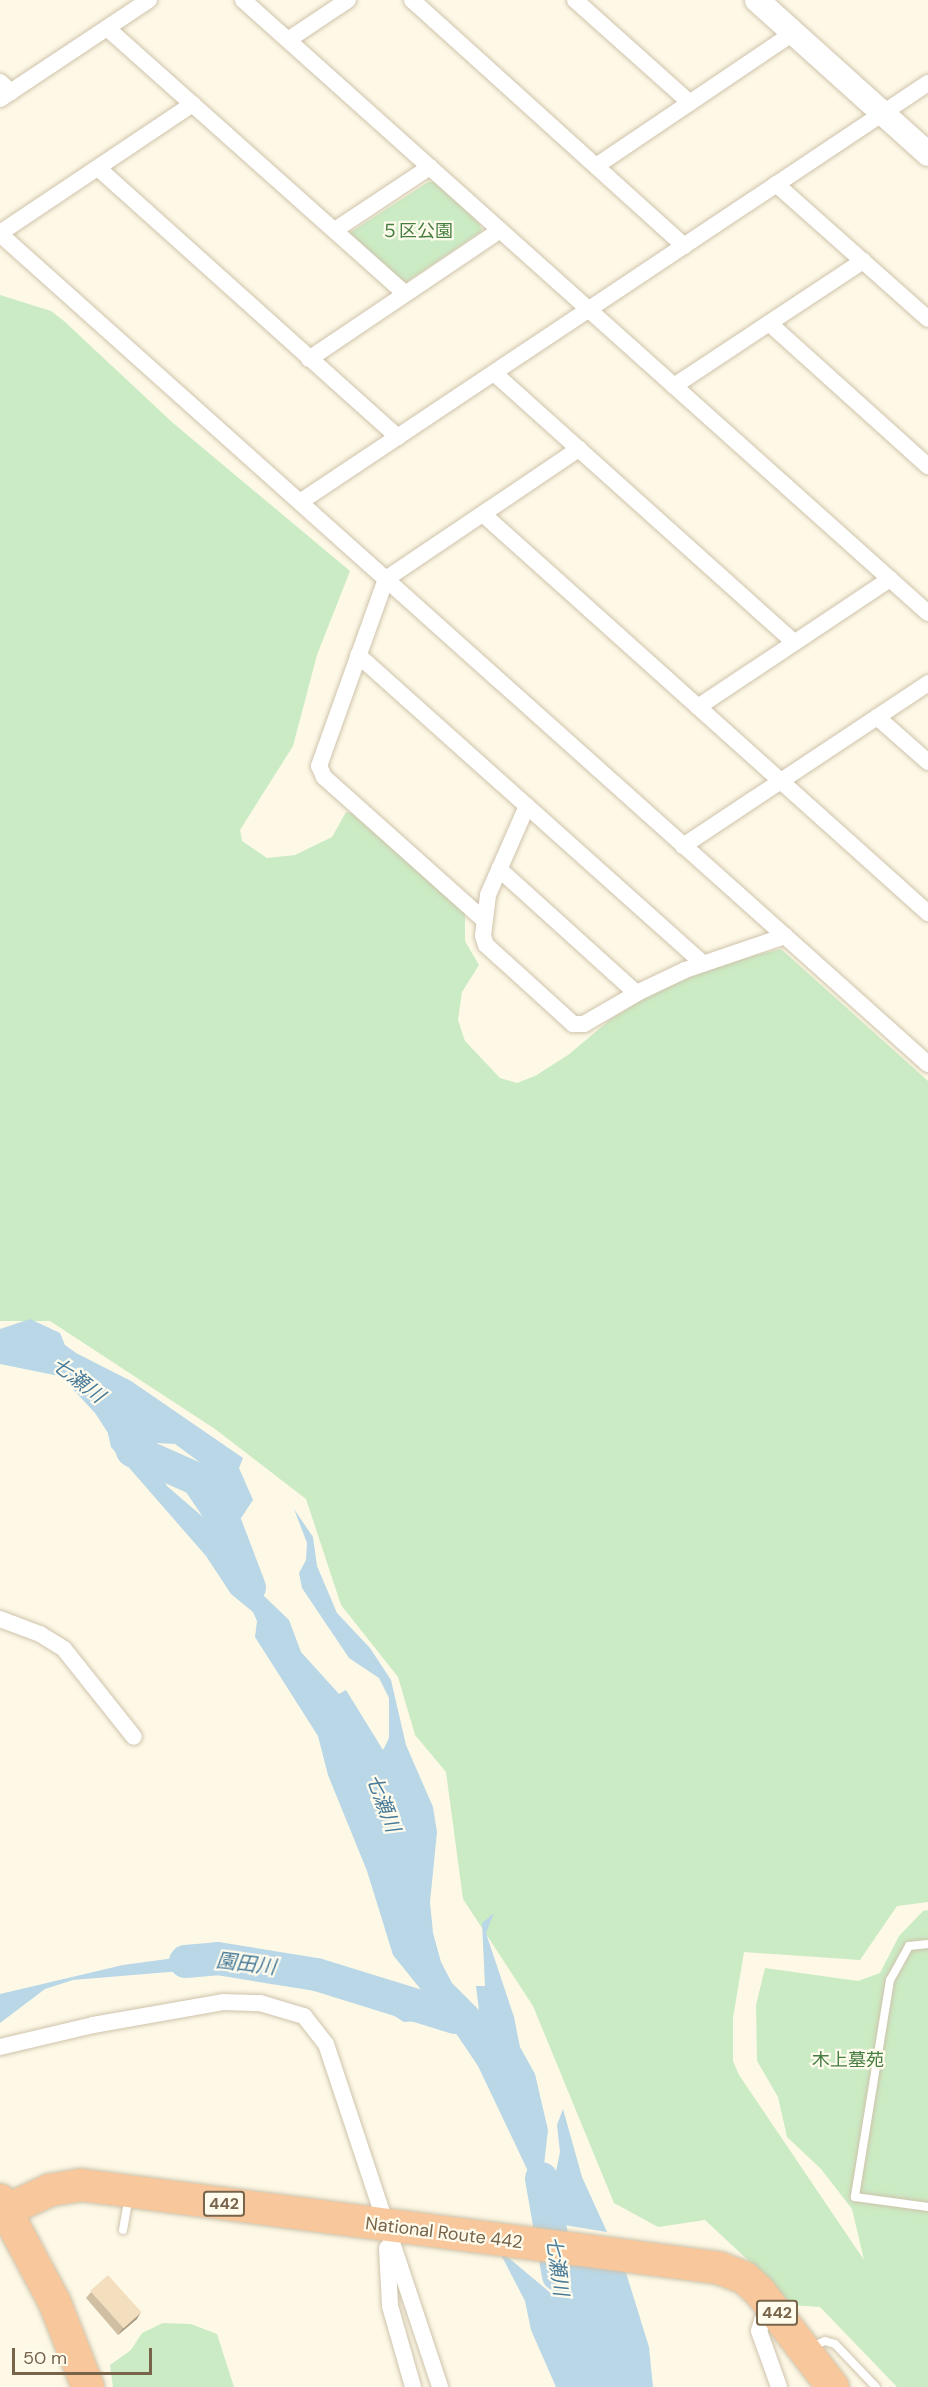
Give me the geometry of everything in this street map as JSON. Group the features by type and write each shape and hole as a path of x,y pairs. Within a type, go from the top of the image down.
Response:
{"highway":[{"name":"National Route 442","path":"88,2387 54,2301 2,2208 50,2190 70,2186 130,2191 446,2234 701,2265 745,2278 775,2310 832,2387"}],"street":[{"path":"4,91 149,0"},
{"path":"243,0 928,613"},
{"path":"288,40 348,0"},
{"path":"412,0 684,246"},
{"path":"575,0 690,103"},
{"path":"757,0 928,154"},
{"path":"107,28 404,293"},
{"path":"596,166 793,33"},
{"path":"300,502 928,83"},
{"path":"193,104 0,234 928,1064"},
{"path":"335,230 430,167"},
{"path":"98,168 398,437"},
{"path":"776,184 928,319"},
{"path":"309,358 500,230"},
{"path":"674,386 862,261"},
{"path":"769,323 928,466"},
{"path":"494,373 794,642"},
{"path":"484,920 320,772 358,655 386,579 579,449"},
{"path":"483,514 928,913"},
{"path":"698,707 890,579"},
{"path":"358,655 703,964"},
{"path":"684,846 928,683"},
{"path":"877,717 928,762"},
{"path":"527,806 488,895 484,920 486,945 573,1024 584,1024 636,993 703,964 785,936"},
{"path":"499,869 636,993"},
{"path":"0,1619 40,1634 64,1648 134,1737"},
{"path":"0,2046 192,2006 241,2001 294,2011 316,2027 326,2044 440,2387"},
{"path":"385,2226 390,2306 413,2387"},
{"path":"775,2310 762,2321 759,2331 779,2387"}],"lane":[{"path":"928,1944 909,1946 890,1980 855,2197 928,2207"},
{"path":"123,2230 130,2191"},
{"path":"806,2350 819,2342 835,2344 876,2387"}],"green space":[{"name":"５区公園","path":"428,182 436,182 480,224 482,231 408,281 398,281 351,238 351,232"},
{"name":"木上墓苑","path":"0,295 51,311 64,321 173,423 350,571 317,655 293,746 240,830 242,841 267,858 295,855 332,837 346,812 361,814 465,907 465,941 479,965 462,992 458,1020 465,1041 500,1078 517,1083 535,1076 568,1055 611,1019 652,994 724,963 781,949 928,1081 928,1902 897,1906 860,1960 744,1952 733,2018 733,2061 739,2075 864,2260 852,2209 821,2169 787,2137 778,2097 757,2061 756,2005 765,1968 858,1981 880,1973 899,1936 923,1911 928,1910 928,2387 897,2387 820,2307 776,2304 764,2275 705,2220 658,2227 614,2203 533,2006 463,1899 446,1772 415,1735 398,1677 341,1605 306,1499 215,1429 50,1321 0,1321"},
{"path":"163,2323 191,2324 217,2334 234,2387 113,2387 110,2365 131,2350 142,2333"}],"water":[{"path":"30,1319 60,1333 65,1345 76,1353 131,1381 243,1458 239,1468 253,1500 241,1518 232,1516 226,1494 202,1464 175,1444 157,1443 152,1462 167,1486 218,1530 242,1558 264,1596 289,1620 301,1652 339,1694 346,1690 383,1750 389,1738 389,1698 379,1678 349,1658 302,1588 299,1573 306,1560 307,1543 294,1509 313,1537 317,1566 337,1613 370,1648 391,1680 406,1745 433,1807 437,1832 430,1902 433,1933 441,1962 452,1983 479,2010 476,1986 485,1986 482,1923 494,1913 486,1933 514,2017 520,2047 535,2074 548,2130 544,2165 554,2181 560,2152 557,2125 563,2109 582,2177 607,2232 546,2222 527,2169 478,2066 453,2029 437,2020 404,2022 356,1992 325,1979 181,1971 73,1980 45,1989 0,2023 0,1994 123,1965 212,1953 244,1969 323,1967 340,1971 375,1996 406,2011 435,2007 393,1955 367,1871 328,1775 318,1736 255,1637 257,1621 253,1612 231,1594 206,1556 111,1447 108,1433 95,1413 69,1385 59,1376 0,1364 0,1329"},
{"path":"498,2249 553,2295 556,2285 550,2255 623,2263 649,2347 653,2387 556,2387 531,2330 525,2301"}],"building":[{"path":"108,2275 141,2312 124,2328 90,2291"}],"waterway":[{"name":"七瀬川","path":"124,1431 132,1450 197,1479 222,1516 249,1587"},
{"name":"園田川","path":"185,1961 217,1958 316,1974 455,2017"},
{"name":"七瀬川","path":"541,2178 558,2275"}]}
